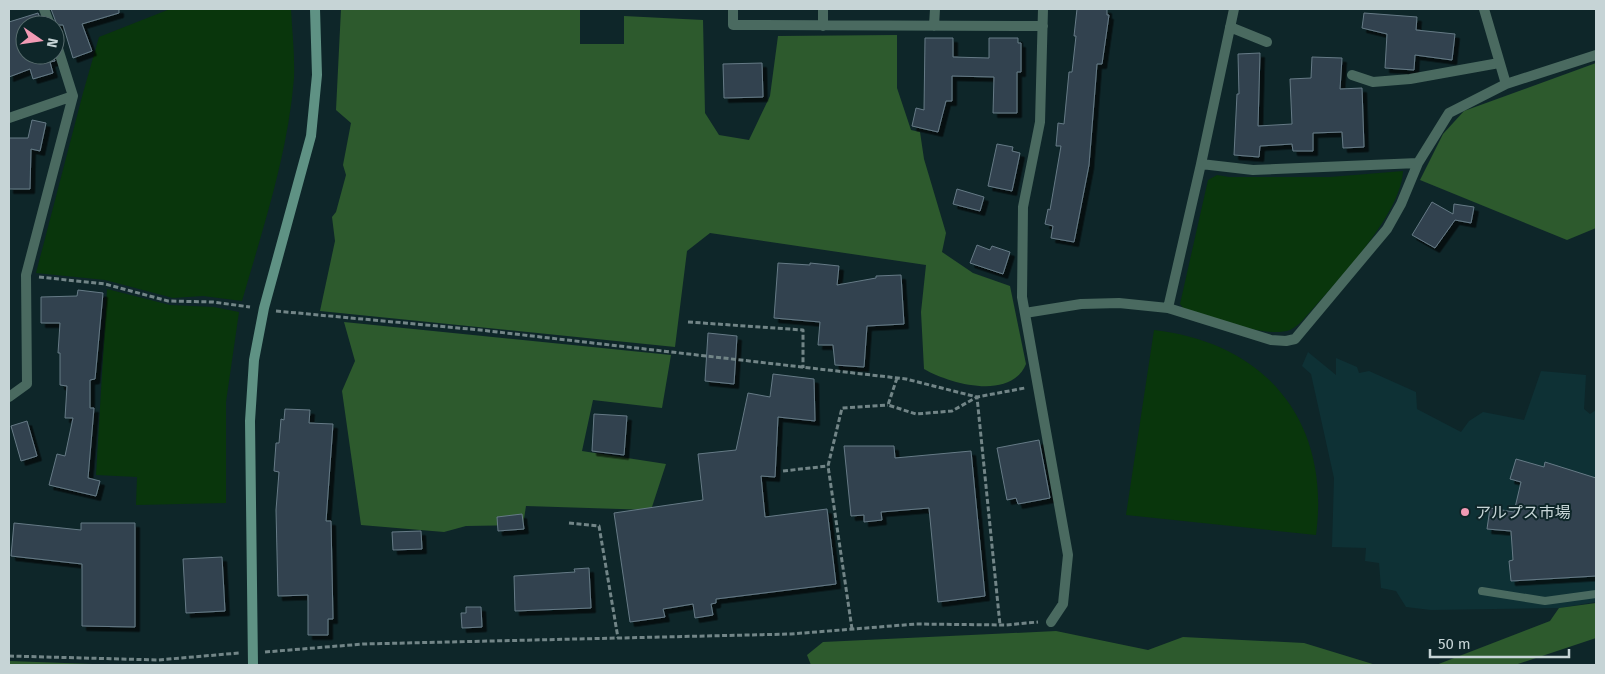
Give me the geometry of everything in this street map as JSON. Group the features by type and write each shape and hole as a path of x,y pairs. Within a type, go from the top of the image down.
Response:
{"street":[{"path":"253,665 250,421 254,360 264,308 311,136 317,75 315,9"},
{"path":"733,9 733,26 1043,26"},
{"path":"823,9 823,26"},
{"path":"934,9 934,26"},
{"path":"1043,9 1040,122 1023,207 1022,297 1068,555 1063,604 1051,622"},
{"path":"1168,308 1234,9"},
{"path":"1484,9 1506,84"},
{"path":"1230,27 1267,42"},
{"path":"1025,313 1081,304 1118,303 1168,308 1271,340 1286,341 1295,339 1387,229 1401,204 1418,163 1449,113 1506,84 1596,55"},
{"path":"1352,75 1373,82 1410,80 1499,63"},
{"path":"9,397 27,384 26,275 73,96 63,65"},
{"path":"9,118 73,96"},
{"path":"1201,164 1253,170 1418,163"}],"lane":[{"path":"1482,591 1545,602 1596,594"}],"path":[{"path":"26,275 105,284 168,301 212,302 480,330 897,378 967,392 978,397"},
{"path":"688,322 803,330 803,368"},
{"path":"888,405 897,378"},
{"path":"852,629 828,466 842,408 888,405 916,414 952,411 978,397 1037,386"},
{"path":"978,397 1000,625"},
{"path":"783,471 828,466"},
{"path":"569,524 599,526 618,638"},
{"path":"9,656 158,660 363,644 791,634 916,624 1000,625 1051,622"}],"shaded area":[{"name":"アルプス市場","path":"1308,352 1336,375 1336,358 1357,367 1359,373 1369,371 1416,392 1417,409 1461,432 1469,421 1483,412 1524,420 1541,371 1586,375 1584,409 1590,414 1596,410 1596,602 1559,608 1431,610 1406,607 1396,591 1381,588 1379,563 1365,561 1366,548 1332,547 1334,478 1311,374 1302,366"}],"green space":[{"path":"170,9 291,9 294,78 291,106 274,191 242,301 203,296 173,298 105,280 36,273 99,37"},
{"path":"341,9 580,9 580,44 624,44 624,16 703,20 705,113 719,135 749,140 770,96 778,36 897,35 897,88 911,130 920,132 924,159 946,233 942,252 973,273 1010,286 1026,364 1018,375 1007,382 994,386 964,384 935,375 924,369 921,312 926,265 710,233 687,251 675,347 320,311 335,241 332,217 336,212 346,175 343,165 351,123 336,110"},
{"path":"1596,63 1596,228 1567,240 1420,180 1443,134 1464,111"},
{"path":"1403,171 1399,189 1391,209 1378,229 1347,270 1302,321 1292,329 1266,332 1252,329 1184,309 1180,304 1208,180 1217,175 1229,177 1330,177"},
{"path":"107,289 170,305 214,307 239,312 226,402 226,503 136,505 137,477 96,475"},
{"path":"344,322 671,355 662,408 593,400 582,451 666,464 651,510 526,506 523,525 466,526 444,532 361,525 342,391 355,361"},
{"path":"1154,330 1194,338 1229,352 1259,371 1283,395 1301,424 1313,457 1318,494 1316,535 1126,515"},
{"path":"1596,603 1596,638 1515,665 1436,665 1550,621 1559,608"},
{"path":"1056,631 1148,650 1183,637 1304,643 1376,665 811,665 807,655 823,642"},
{"path":"9,661 121,665 9,665"}],"building":[{"path":"51,9 119,9 119,13 82,24 92,51 73,58 65,32 65,15 53,15"},
{"path":"1077,9 1107,9 1107,15 1109,15 1102,64 1097,64 1089,165 1074,242 1051,238 1053,226 1045,224 1048,209 1050,210 1061,146 1056,146 1058,123 1064,124 1069,72 1072,72"},
{"path":"1364,13 1417,17 1416,30 1455,34 1452,60 1415,55 1414,70 1385,68 1387,34 1362,28"},
{"path":"15,20 15,65 51,65 53,73 33,79 30,69 9,77 9,22"},
{"path":"925,38 953,38 953,57 989,58 989,38 1018,38 1018,43 1021,43 1021,72 1017,72 1017,113 993,113 994,77 952,76 952,101 946,101 938,132 912,126 916,108 924,110"},
{"path":"1260,53 1258,126 1292,124 1290,79 1311,78 1312,57 1342,58 1340,89 1362,88 1364,147 1343,148 1342,132 1313,133 1313,151 1293,151 1292,144 1260,146 1259,157 1234,155 1237,94 1239,94 1238,54"},
{"path":"762,63 763,97 724,98 723,64"},
{"path":"32,120 46,123 40,151 31,149 30,189 9,189 9,138 28,138"},
{"path":"997,144 1013,147 1012,151 1020,153 1012,191 988,186"},
{"path":"957,189 984,197 980,211 953,204"},
{"path":"1432,202 1453,214 1454,204 1474,207 1471,223 1455,220 1435,248 1412,235"},
{"path":"977,245 990,250 992,246 1010,252 1003,274 970,263"},
{"path":"778,263 810,265 810,263 839,266 837,285 876,278 876,276 901,275 904,324 867,326 864,367 835,365 833,345 818,345 820,322 774,318"},
{"path":"78,290 103,293 95,379 90,380 90,408 94,408 88,478 100,481 96,496 49,485 57,454 65,456 73,418 65,418 67,386 60,385 60,353 58,353 60,323 41,323 41,297 77,296"},
{"path":"708,333 737,336 734,384 705,381"},
{"path":"773,374 814,379 815,421 778,417 775,477 761,476 765,517 827,509 836,584 716,599 716,603 711,604 713,615 695,618 693,604 663,609 665,617 630,622 614,513 703,500 698,454 736,450 748,393 770,397"},
{"path":"285,409 310,410 309,423 333,424 326,521 331,521 333,619 328,619 328,635 308,635 308,595 278,596 276,510 279,472 274,471 276,443 279,443 281,419 284,420"},
{"path":"594,414 627,416 624,455 592,451"},
{"path":"27,421 37,456 21,461 11,426"},
{"path":"1039,440 1050,498 1018,504 1016,498 1007,500 997,448"},
{"path":"844,446 894,446 895,458 971,451 985,596 938,602 929,508 881,512 882,520 864,522 864,515 851,516"},
{"path":"1516,459 1544,467 1545,462 1596,478 1596,576 1511,581 1509,561 1513,560 1511,531 1487,529 1490,508 1514,512 1521,482 1510,479"},
{"path":"522,514 524,529 498,531 497,517"},
{"path":"14,523 81,530 81,523 135,523 135,627 82,626 82,564 11,556"},
{"path":"421,531 422,549 393,550 392,532"},
{"path":"222,557 225,611 186,613 183,559"},
{"path":"589,568 591,608 515,611 514,576 575,572 574,569"},
{"path":"466,607 481,607 482,627 462,628 461,613 466,613"}],"place":[{"name":"アルプス市場","path":"1465,512"}]}
